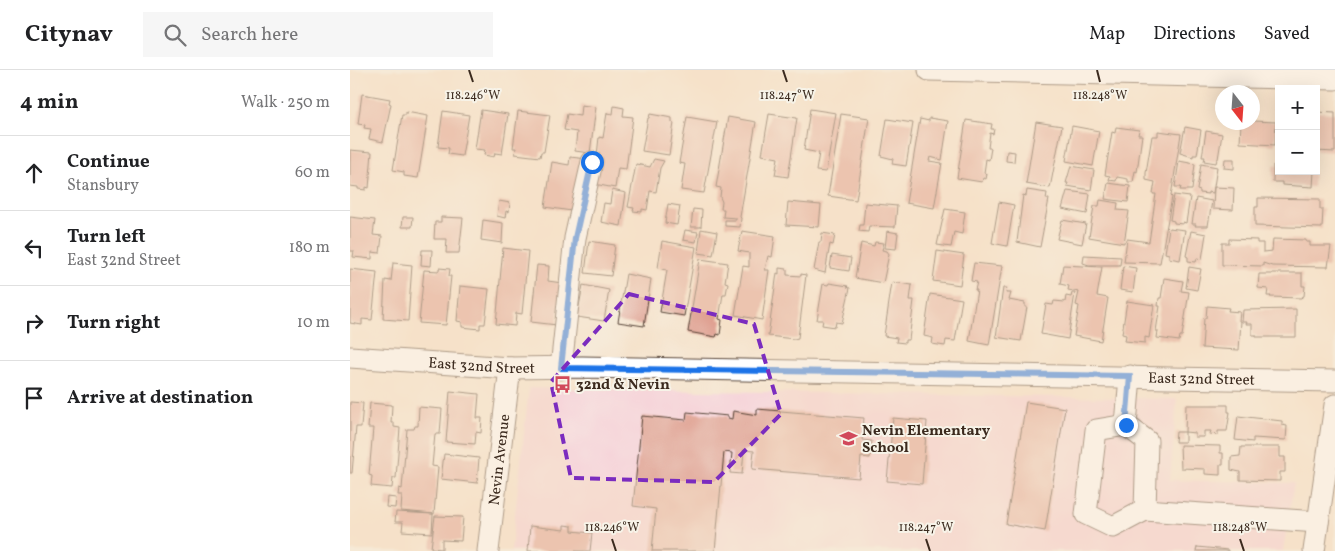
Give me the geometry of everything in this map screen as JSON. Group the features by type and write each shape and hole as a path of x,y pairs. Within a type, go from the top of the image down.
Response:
{"street":[{"path":"929,70 1335,79"},
{"path":"561,368 575,238 592,162"},
{"name":"East 32nd Street","path":"350,357 510,368 1130,376 1335,381"},
{"name":"Nevin Avenue","path":"488,551 510,368"},
{"path":"1126,425 1130,376"},
{"path":"1314,551 1335,405"},
{"path":"1145,510 1147,442 1126,425 1096,430 1086,514 1113,527 1145,510 1318,522"}],"highlighted area":[{"path":"629,294 754,324 781,414 714,482 571,478 551,382"}],"shaded area":[{"name":"Nevin Elementary School","path":"529,388 1177,399 1170,480 1294,483 1283,551 511,551"}],"building":[{"path":"362,94 390,99 389,103 391,104 383,142 369,139 371,129 364,128 365,125 358,124"},
{"path":"581,105 596,107 590,153 575,151 577,132 564,130 567,114 580,116"},
{"path":"614,106 624,108 623,116 633,117 626,169 618,168 615,188 594,184 599,137 603,138 607,113 613,114"},
{"path":"810,109 836,113 826,172 816,171 819,153 804,150"},
{"path":"481,110 508,114 502,154 495,153 494,157 484,155 485,150 475,149"},
{"path":"443,111 469,115 462,156 448,154 449,148 438,147"},
{"path":"518,111 550,115 544,152 541,152 540,157 515,154 516,148 513,148"},
{"path":"406,112 428,116 418,178 404,176 404,172 393,170 402,115 406,115"},
{"path":"1320,112 1335,113 1335,152 1320,151"},
{"path":"650,114 672,118 674,123 669,155 642,151"},
{"path":"769,114 797,118 788,177 775,175 778,158 762,155"},
{"path":"841,114 869,118 856,200 828,196"},
{"path":"687,117 717,122 704,193 681,190 685,164 679,163"},
{"path":"728,117 756,122 740,217 740,227 725,226 725,220 736,220 736,218 723,217 724,209 721,209 722,202 720,197 721,188 716,187"},
{"path":"929,118 948,121 942,160 930,157 929,161 942,163 934,208 906,203 920,119 929,121"},
{"path":"887,119 913,123 906,166 892,164 893,159 881,156"},
{"path":"966,120 992,124 991,129 994,129 993,134 990,133 988,148 991,148 989,160 986,159 984,173 987,174 986,179 983,178 982,182 957,178"},
{"path":"1260,121 1275,122 1275,145 1240,143 1241,130 1260,130"},
{"path":"1036,122 1062,126 1050,188 1026,184"},
{"path":"1072,126 1099,131 1093,166 1066,161"},
{"path":"1116,127 1139,130 1138,135 1142,135 1137,172 1135,171 1133,182 1117,177 1116,181 1109,180 1110,176 1105,175 1112,132 1115,133"},
{"path":"1185,127 1201,130 1197,155 1193,155 1193,157 1180,153"},
{"path":"1158,131 1181,134 1160,263 1124,262 1127,239 1149,242 1156,194 1153,194 1155,182 1146,180 1146,173 1152,136 1158,136"},
{"path":"1206,131 1222,134 1216,163 1204,161 1205,157 1202,157"},
{"path":"350,150 372,152 369,188 366,187 366,190 350,186"},
{"path":"1007,151 1015,152 1014,162 1006,161"},
{"path":"570,157 587,159 578,212 545,207 552,162 569,165"},
{"path":"654,159 664,161 660,168 656,192 650,191 647,210 642,209 642,212 633,211 634,208 628,207 636,164 650,167"},
{"path":"1225,159 1234,159 1234,169 1224,168"},
{"path":"1179,161 1195,164 1192,190 1180,190 1181,187 1175,187"},
{"path":"1201,164 1217,167 1213,193 1200,193 1197,190"},
{"path":"1273,165 1275,165 1275,175 1314,175 1313,187 1282,185 1282,182 1273,182"},
{"path":"1071,166 1094,170 1091,190 1067,186 1068,183 1066,183"},
{"path":"1108,183 1130,186 1128,202 1105,199"},
{"path":"1214,187 1234,188 1233,210 1213,209"},
{"path":"612,190 626,193 621,226 601,222 604,203 610,204"},
{"path":"1027,190 1047,193 1046,199 1049,199 1040,247 1017,242 1023,195 1026,196"},
{"path":"1067,191 1090,194 1087,214 1062,209"},
{"path":"1174,195 1190,197 1186,223 1174,223 1174,221 1170,220"},
{"path":"1196,198 1212,201 1208,226 1195,226 1196,224 1192,224"},
{"path":"1258,198 1320,199 1320,209 1323,209 1322,228 1255,226 1255,207 1258,207"},
{"path":"1100,200 1118,203 1117,210 1129,211 1124,243 1089,237 1094,206 1099,206"},
{"path":"499,201 510,203 509,212 506,211 505,218 497,216"},
{"path":"788,202 821,205 819,227 786,225"},
{"path":"999,202 1014,205 1007,246 992,243"},
{"path":"865,203 897,206 895,227 869,226 868,232 859,231 860,225 863,225"},
{"path":"668,204 680,206 677,225 665,223"},
{"path":"693,209 702,210 701,227 691,227"},
{"path":"945,209 965,212 962,234 954,232 951,247 937,245"},
{"path":"350,217 375,220 373,235 382,236 380,253 372,252 372,259 353,257 354,251 350,251"},
{"path":"403,217 413,217 412,227 402,227"},
{"path":"441,217 463,218 459,253 446,253 447,239 434,239 435,222 441,222"},
{"path":"483,220 503,223 502,243 481,240"},
{"path":"1062,220 1086,224 1082,244 1057,239"},
{"path":"1169,228 1185,230 1180,260 1169,258 1169,254 1165,253"},
{"path":"701,229 717,232 713,255 698,253"},
{"path":"685,230 698,232 696,242 683,240"},
{"path":"742,231 775,236 772,257 768,256 765,270 769,270 762,320 735,315 743,266 749,267 749,253 738,251"},
{"path":"887,231 898,233 896,249 885,248"},
{"path":"1191,231 1206,234 1202,259 1197,258 1196,262 1188,261 1186,256"},
{"path":"822,233 835,235 833,245 830,244 825,273 814,270"},
{"path":"1229,239 1257,240 1257,243 1263,243 1263,252 1272,251 1273,239 1306,240 1306,242 1310,242 1310,246 1331,246 1328,267 1272,266 1263,263 1263,266 1222,265 1222,243 1229,243"},
{"path":"589,241 615,245 611,276 585,273"},
{"path":"662,241 696,247 684,316 660,312 667,270 658,268"},
{"path":"875,242 884,243 882,250 887,251 889,254 883,283 855,278 861,243 874,246"},
{"path":"503,248 528,251 522,314 516,313 515,326 496,324"},
{"path":"422,250 432,250 431,266 421,265"},
{"path":"937,251 964,255 960,285 933,281"},
{"path":"832,255 851,258 849,271 830,268"},
{"path":"1084,255 1121,257 1120,265 1089,265 1083,263"},
{"path":"700,259 728,263 725,282 728,283 726,294 723,294 719,319 722,320 720,335 717,334 716,337 688,332"},
{"path":"393,263 412,265 408,321 383,319 385,280 391,281"},
{"path":"974,263 1002,266 989,345 969,341 977,290 975,290 977,282 971,281"},
{"path":"537,265 549,266 548,281 562,283 557,325 531,322"},
{"path":"1063,265 1102,267 1097,296 1108,298 1101,341 1074,336 1079,306 1076,305 1079,292 1068,290 1069,286 1060,284"},
{"path":"1123,266 1136,268 1133,292 1120,290"},
{"path":"1189,267 1201,269 1197,290 1186,288"},
{"path":"439,268 450,269 449,276 451,276 446,325 419,323 424,270 439,271"},
{"path":"779,268 787,269 787,275 806,275 798,338 794,339 768,336"},
{"path":"350,269 377,272 372,320 362,319 362,325 350,323"},
{"path":"1302,273 1302,286 1305,286 1304,296 1301,298 1267,296 1268,289 1258,288 1259,274"},
{"path":"626,274 651,279 644,326 618,322"},
{"path":"1164,278 1183,281 1181,291 1189,292 1182,336 1180,336 1179,341 1157,338 1158,331 1156,331 1160,306 1158,306"},
{"path":"892,282 912,285 910,300 914,300 909,340 905,340 905,343 896,342 897,338 884,336"},
{"path":"829,283 850,288 842,323 836,322 835,327 822,325 823,320 817,320 823,284 828,285"},
{"path":"583,285 609,290 604,321 577,317"},
{"path":"460,286 489,289 485,324 480,324 480,329 462,327 462,322 457,321"},
{"path":"1003,288 1007,288 1006,293 1011,293 1009,300 1025,303 1025,307 1027,307 1021,341 996,337"},
{"path":"1072,293 1075,293 1068,339 1041,334 1046,304 1053,305 1054,301 1065,302 1066,296 1071,297"},
{"path":"930,294 962,299 955,341 946,340 945,346 932,344 933,338 924,336"},
{"path":"1127,301 1154,305 1149,338 1145,337 1145,343 1125,341 1126,335 1122,334"},
{"path":"1207,306 1229,308 1228,311 1240,312 1239,350 1202,348 1204,318 1206,318"},
{"path":"1296,309 1296,337 1256,337 1256,335 1252,335 1252,324 1242,322 1243,310"},
{"path":"450,391 479,394 477,418 482,418 481,433 476,432 475,444 446,442"},
{"path":"350,402 363,403 361,427 356,427 352,473 350,473"},
{"path":"1026,402 1065,408 1045,531 1006,524"},
{"path":"370,403 392,405 391,423 394,423 394,427 400,428 396,478 393,478 392,488 371,486 372,476 369,475 373,428 368,428"},
{"path":"1186,405 1228,405 1228,412 1230,412 1227,431 1218,431 1218,435 1210,434 1211,431 1204,431 1204,437 1195,437 1195,433 1185,432"},
{"path":"419,407 442,409 440,434 435,434 432,466 438,467 434,514 401,511 402,495 398,495 399,488 402,489 407,429 414,429 415,426 418,426"},
{"path":"757,409 864,418 862,440 872,441 870,458 861,457 859,478 752,469 754,451 744,450 742,474 730,473 732,453 724,452 715,551 652,551 656,509 633,506 642,416 686,420 687,412 728,416 728,418 732,419 733,411 757,415"},
{"path":"1238,416 1282,421 1282,425 1287,426 1286,440 1253,438 1253,442 1235,440"},
{"path":"893,418 927,421 922,484 887,481"},
{"path":"1176,432 1185,432 1185,442 1175,442"},
{"path":"1180,445 1220,446 1220,453 1223,453 1223,465 1220,465 1220,475 1205,474 1205,469 1181,468"},
{"path":"1241,447 1280,447 1280,457 1285,457 1285,472 1280,472 1280,481 1240,480 1240,472 1231,470 1231,457 1240,456"},
{"path":"444,454 479,458 477,483 441,479"},
{"path":"387,497 396,498 395,508 386,507"},
{"path":"396,512 433,514 432,533 402,531 403,522 395,522"},
{"path":"435,516 463,517 461,541 442,540 442,549 431,548"},
{"path":"564,525 572,526 572,531 592,533 590,551 528,551 530,526 564,530"},
{"path":"1197,547 1228,550 1228,551 1196,551"}],"place":[{"name":"32nd & Nevin","path":"562,384"},
{"name":"Nevin Elementary School","path":"848,439"}],"route":[{"path":"592,162 575,238 561,368 1130,376 1126,425"}]}
